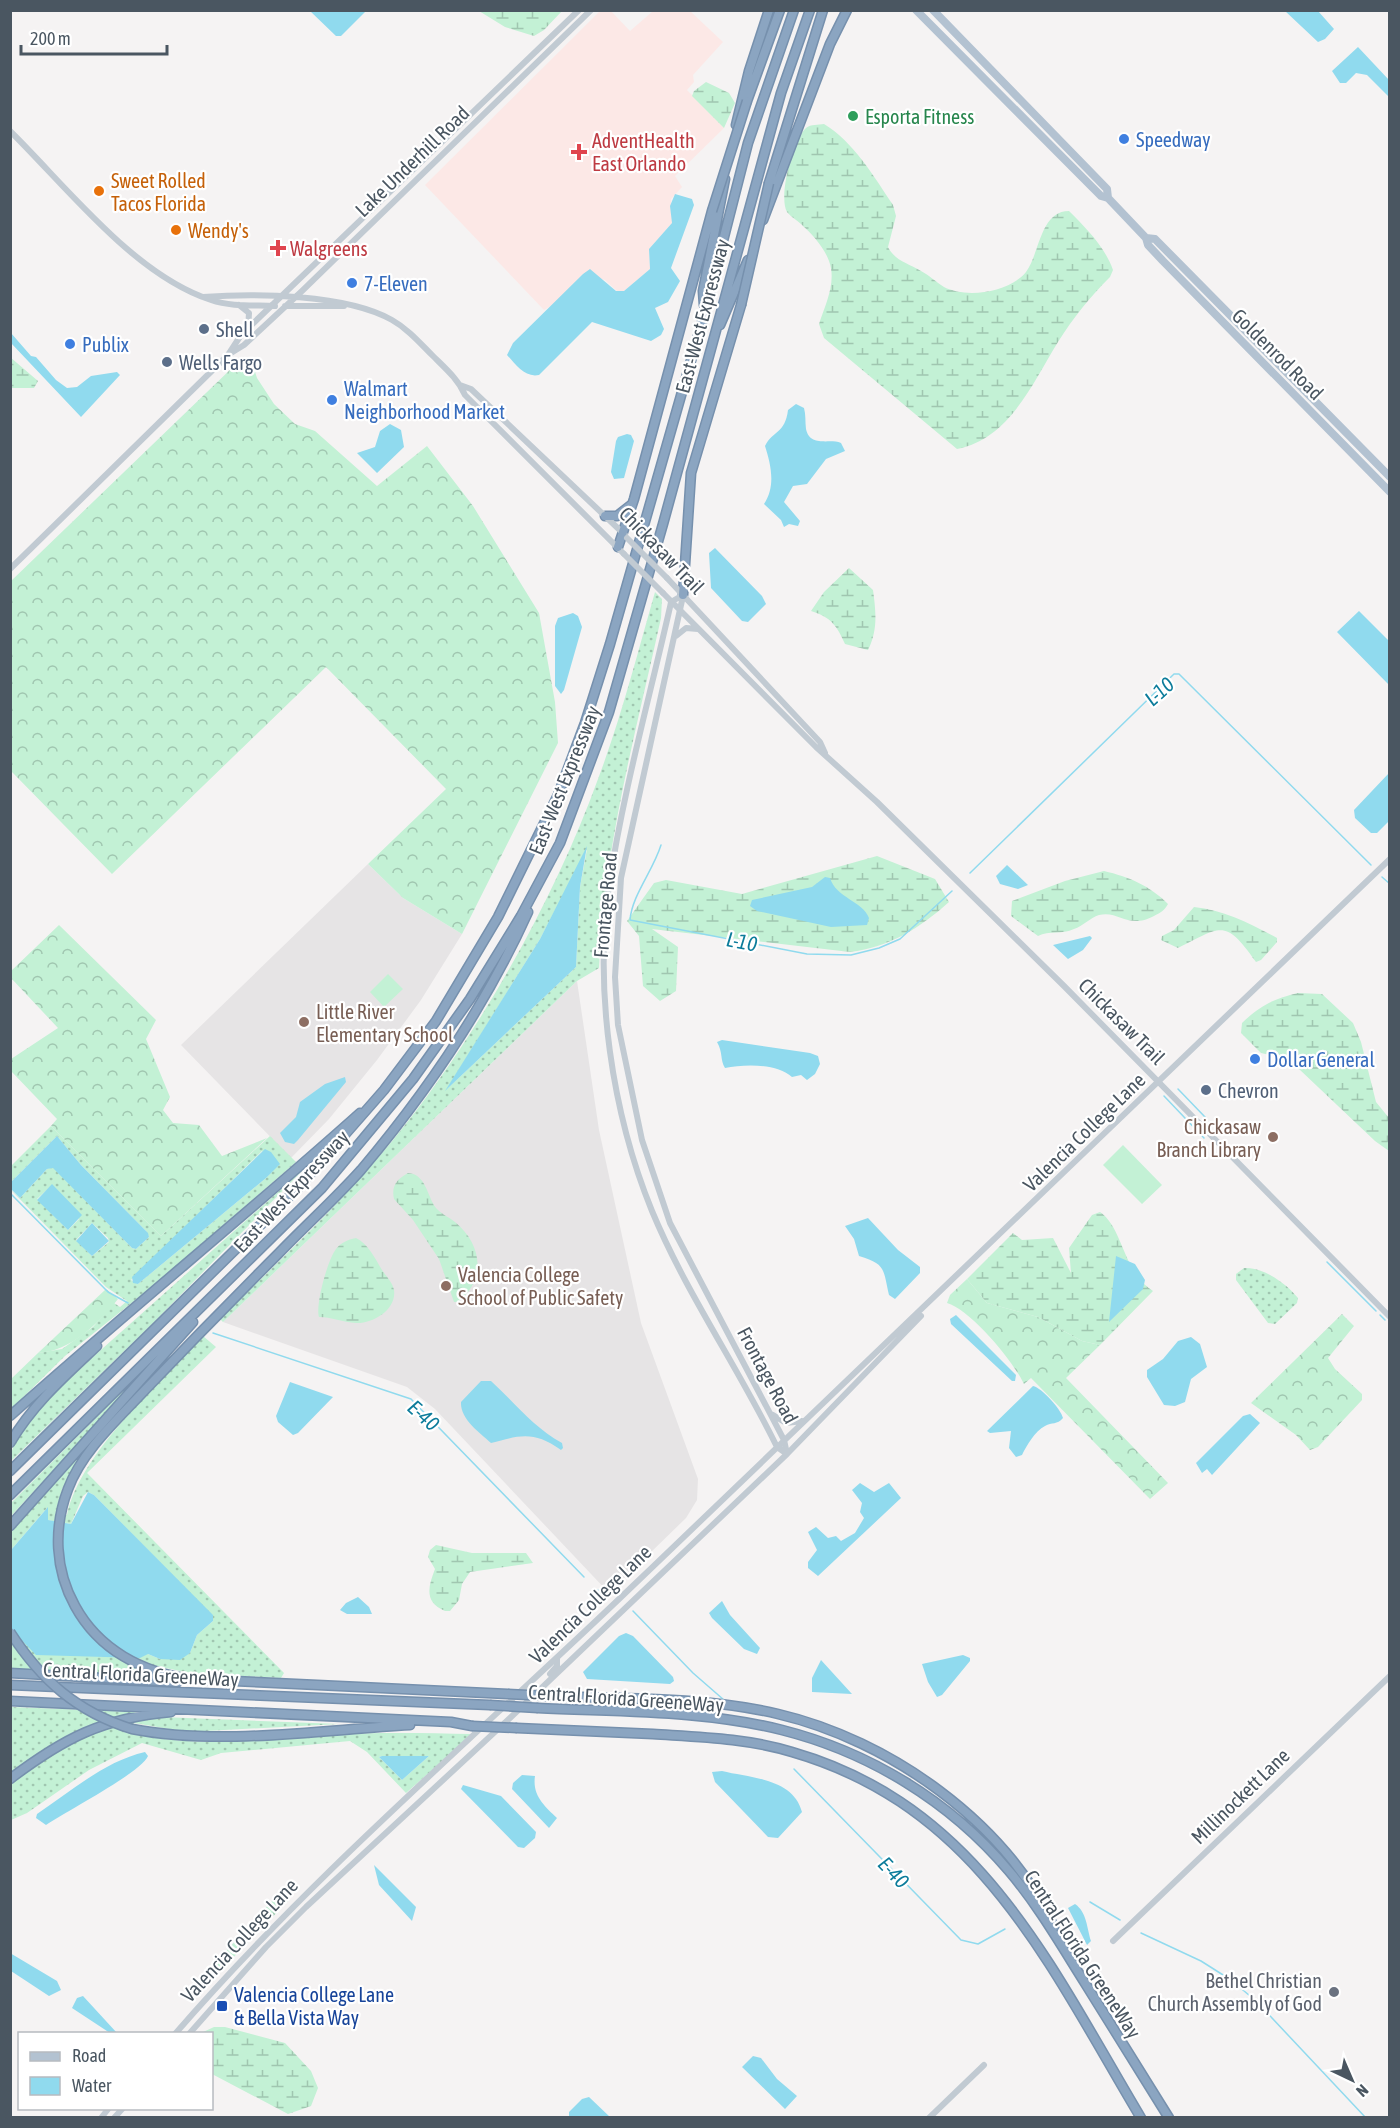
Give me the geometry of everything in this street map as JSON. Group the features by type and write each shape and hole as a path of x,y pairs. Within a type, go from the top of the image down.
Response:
{"highway":[{"path":"704,315 703,291 738,117 769,10"},
{"path":"621,550 712,211 747,101 780,10"},
{"name":"East-West Expressway","path":"10,1471 299,1187 384,1090 436,1020 498,917 558,795 585,723 704,315 748,143 794,10"},
{"name":"East-West Expressway","path":"10,1495 322,1188 413,1079 470,999 521,916 560,843 609,712 784,83 810,10"},
{"path":"683,595 691,473 741,305 769,183 824,10"},
{"path":"712,339 744,271 845,10"},
{"path":"605,516 617,516 633,502"},
{"path":"560,843 519,933 478,1008 427,1087 359,1172 206,1326 111,1427 84,1460 73,1479 61,1514 57,1551 63,1580 77,1611 99,1638 122,1657 149,1670 190,1679 695,1702 779,1714 828,1730 895,1761 959,1806 1005,1852 1038,1897 1063,1947"},
{"path":"10,1416 266,1197 384,1090"},
{"path":"10,1526 252,1257"},
{"path":"10,1443 22,1422 48,1392 182,1269"},
{"path":"10,1632 39,1673 64,1696 94,1715 132,1729 165,1735 204,1737 451,1722"},
{"path":"10,1673 168,1682 230,1682"},
{"name":"Central Florida GreeneWay","path":"10,1684 698,1716 781,1730 858,1757 887,1770 922,1793 967,1830 1008,1870 1063,1947 1169,2118"},
{"name":"Central Florida GreeneWay","path":"10,1701 186,1708 451,1722 472,1726 704,1737 753,1743 792,1752 878,1788 912,1809 964,1854 1004,1897 1050,1967 1141,2118"},
{"path":"10,1779 59,1744 98,1725 186,1708"}],"main road":[{"name":"Goldenrod Road","path":"916,10 1101,196 1108,198 1146,238 1152,249 1389,492"},
{"name":"Goldenrod Road","path":"933,10 1107,189 1108,198"},
{"path":"933,27 948,33 954,32"},
{"path":"946,40 969,48"},
{"name":"Goldenrod Road","path":"1146,238 1155,239 1389,477"},
{"path":"1152,249 1160,250 1173,264 1180,265"},
{"path":"1230,329 1244,330"},
{"path":"1241,340 1254,340"},
{"path":"1326,426 1341,427"},
{"path":"1334,435 1351,438"}],"street":[{"name":"Lake Underhill Road","path":"10,569 228,355 248,329 579,10"},
{"name":"Lake Underhill Road","path":"228,355 244,345 286,306 591,10"},
{"path":"568,21 573,27"},
{"path":"463,135 471,115"},
{"name":"Chickasaw Trail","path":"10,130 142,263 171,282 203,297 239,305 347,306"},
{"path":"414,182 422,163"},
{"path":"311,282 311,293 317,299"},
{"name":"Chickasaw Trail","path":"203,297 331,300 378,314 400,325 460,385 465,395 699,630 1160,1082 1389,1317"},
{"path":"239,305 249,313 248,329"},
{"name":"Chickasaw Trail","path":"460,385 471,389 667,578 820,742 825,753"},
{"path":"671,602 683,595"},
{"name":"Frontage Road","path":"683,595 621,878 615,976 618,1025 642,1140 670,1223 784,1440 787,1454"},
{"name":"Frontage Road","path":"671,602 609,888 605,961 609,1047 628,1143 652,1211 686,1280 777,1447 787,1454"},
{"path":"674,639 686,628 699,630"},
{"name":"Valencia College Lane","path":"177,2032 284,1913 557,1658 803,1421 930,1304 1389,859"},
{"name":"Valencia College Lane","path":"191,2032 266,1947 306,1907 787,1454 910,1329 930,1304"},
{"path":"768,1409 786,1423 803,1421"},
{"path":"540,1689 542,1682 558,1666 557,1658"},
{"name":"Millinockett Lane","path":"1113,1941 1389,1676"},
{"path":"929,2118 984,2065"}],"shaded area":[{"name":"AdventHealth East Orlando","path":"600,11 611,11 630,31 653,11 690,11 723,42 693,75 694,82 687,90 724,128 675,176 682,187 671,199 672,223 649,249 650,269 624,291 617,291 605,280 583,274 554,304 544,310 425,185"},
{"name":"Little River Elementary School","path":"368,864 403,898 462,934 421,1000 377,1060 329,1119 291,1158 181,1045"},
{"name":"Valencia College School of Public Safety","path":"577,981 599,1130 641,1323 698,1479 697,1500 686,1518 609,1593 435,1409 407,1387 223,1322"}],"green space":[{"path":"479,11 562,11 544,30 534,36 505,27"},
{"path":"706,82 729,93 735,103 724,128 692,96 694,91"},
{"path":"824,124 835,131 854,150 893,205 896,216 888,247 891,252 898,259 944,287 964,293 988,292 1019,279 1031,264 1046,225 1059,213 1069,211 1094,238 1110,262 1113,270 1110,277 1070,325 1018,407 991,434 975,443 957,449 824,338 819,324 831,285 829,261 813,236 787,212 784,194 788,168 801,134 812,125"},
{"path":"10,357 38,381 34,388 11,388"},
{"path":"251,359 257,378 274,404 295,424 315,431 377,486 427,446 473,506 539,613 555,702 558,743 462,934 403,898 368,864 446,789 326,667 112,874 11,771 11,581 234,366"},
{"path":"849,568 873,590 875,621 868,650 845,644 832,623 824,616 811,611 824,592"},
{"path":"655,592 662,599 661,618 614,835 602,923 599,968 577,981 223,1322 220,1319 309,1232 373,1164 424,1100 483,1014 536,920 580,825 614,733","holes":["587,849 580,887 576,967 447,1089 540,939"]},
{"path":"877,856 935,879 949,902 904,935 878,946 850,952 652,929 678,947 676,991 660,1001 643,986 639,936 627,921 654,883 666,880 742,894"},
{"path":"1104,871 1138,883 1154,892 1168,904 1160,912 1145,920 1130,921 1112,915 1099,915 1069,931 1038,936 1011,916 1012,901 1065,881"},
{"path":"1194,907 1237,918 1277,938 1277,942 1261,960 1256,962 1237,938 1222,930 1204,935 1178,948 1161,940 1162,936 1174,930"},
{"path":"59,925 156,1020 146,1039 170,1097 163,1110 173,1123 199,1125 222,1156 267,1138 161,1236 51,1126 57,1119 11,1071 11,1059 58,1028 11,978 10,972"},
{"path":"388,974 403,989 384,1007 370,992"},
{"path":"1298,993 1322,994 1353,1023 1361,1042 1376,1102 1389,1118 1389,1151 1375,1141 1299,1069 1282,1058 1261,1053 1241,1033 1242,1023 1261,1007 1274,1000"},
{"path":"51,1126 161,1236 270,1136 296,1162 154,1285 65,1356 11,1409 11,1379 38,1353 62,1349 93,1327 114,1303 120,1307 127,1301 106,1287 10,1189 20,1198 47,1169 53,1167 132,1248 136,1249 149,1237 146,1231 81,1165 57,1136 11,1182 11,1166","holes":["262,1151 279,1164 266,1178 138,1284 131,1280","52,1185 79,1219 68,1230 37,1199","92,1223 108,1238 109,1242 92,1256 76,1240"]},
{"path":"1123,1145 1162,1185 1142,1204 1103,1165"},
{"path":"306,1167 155,1321 11,1461 15,1442 20,1432 56,1390"},
{"path":"408,1173 419,1177 436,1208 464,1231 476,1252 477,1273 467,1293 458,1302 454,1302 439,1259 413,1220 394,1199 393,1190 396,1183"},
{"path":"1100,1212 1114,1229 1135,1273 1153,1291 1100,1345 1082,1341 1038,1317 987,1303 967,1279 1013,1233 1022,1240 1053,1238 1071,1273 1069,1248 1092,1215"},
{"path":"356,1238 371,1252 392,1285 394,1297 392,1304 376,1318 362,1323 319,1317 321,1293 333,1254 343,1243"},
{"path":"1244,1268 1259,1270 1274,1277 1298,1298 1297,1303 1275,1324 1268,1323 1236,1280 1236,1274"},
{"path":"967,1279 987,1303 1038,1317 1082,1341 1100,1345 1066,1378 1168,1483 1150,1499 1031,1378 1024,1384 1011,1363 979,1326 968,1315 947,1303 950,1295"},
{"path":"106,1289 118,1299 93,1327 73,1342 38,1353"},
{"path":"1342,1314 1354,1326 1328,1358 1335,1369 1362,1394 1362,1400 1318,1447 1310,1450 1296,1435 1251,1403"},
{"path":"203,1336 216,1347 87,1473 284,1673 281,1678 190,1673 151,1665 145,1675 11,1670 11,1629 148,1654 160,1659 190,1653 197,1635 213,1621 213,1616 94,1495 88,1492 83,1496 71,1524 47,1520 47,1508 11,1550 11,1532 89,1444 62,1489 57,1513 67,1515 75,1491 104,1444 144,1397"},
{"path":"139,1377 11,1516 11,1503"},
{"path":"436,1545 472,1553 526,1553 533,1563 470,1572 462,1584 459,1600 450,1611 445,1611 434,1603 430,1593 435,1569 428,1557 430,1550"},
{"path":"11,1707 137,1712 98,1723 65,1737 11,1777"},
{"path":"162,1717 339,1724 187,1732 134,1723 132,1733 180,1741 228,1742 362,1733 473,1734 406,1793 367,1752 350,1741 221,1753 201,1760 142,1743 89,1770 27,1813 11,1820 11,1782 65,1742 133,1719","holes":["429,1756 402,1780 379,1757"]},
{"path":"273,1900 289,1900 225,1966 218,1967 217,1961"},
{"path":"214,2027 225,2027 285,2043 311,2071 318,2088 311,2106 288,2114 213,2075 213,2032 203,2032"}],"water":[{"path":"310,11 366,11 341,36 336,36"},
{"path":"1285,11 1318,11 1334,29 1325,39 1318,42"},
{"path":"1358,47 1389,80 1389,97 1367,75 1356,73 1346,83 1340,83 1332,71"},
{"path":"675,194 692,199 694,205 671,268 680,281 668,302 655,308 664,329 661,335 651,341 592,322 539,375 529,375 521,370 507,355 513,343 583,274 590,269 616,291 624,291 650,269 649,249 672,223 670,206"},
{"path":"11,333 31,356 36,357 56,380 67,388 77,387 91,376 117,372 120,375 81,417 11,343"},
{"path":"796,404 804,408 808,435 816,440 841,443 845,451 826,459 807,484 793,486 784,502 800,521 798,526 789,524 784,527 781,520 764,504 771,483 765,446 782,428 788,410"},
{"path":"390,424 401,430 404,447 377,473 357,453 375,447 380,431"},
{"path":"631,435 634,441 624,478 614,479 611,472 616,441 618,437"},
{"path":"715,548 762,596 766,604 748,622 742,621 711,588 709,553"},
{"path":"1359,611 1389,641 1389,685 1337,632"},
{"path":"573,613 578,616 582,627 561,694 555,686 555,626 558,618"},
{"path":"1389,773 1389,821 1377,833 1371,833 1355,818 1354,810"},
{"path":"587,846 580,887 576,967 445,1091 540,939"},
{"path":"1007,865 1028,885 1018,889 1000,884 996,876"},
{"path":"825,877 830,878 833,885 843,895 866,912 869,918 867,925 831,927 757,911 750,906 752,900 812,887"},
{"path":"1090,936 1092,938 1083,950 1068,959 1053,945"},
{"path":"722,1040 810,1053 818,1056 820,1064 815,1074 807,1080 801,1075 792,1077 786,1072 769,1067 751,1065 725,1068 717,1042"},
{"path":"345,1077 346,1082 298,1140 294,1144 285,1142 280,1133 296,1117 300,1102 325,1084"},
{"path":"57,1136 81,1165 148,1233 149,1237 136,1249 132,1248 53,1168 47,1169 20,1198 11,1189 11,1182"},
{"path":"265,1149 271,1152 280,1164 138,1284 133,1283 132,1277"},
{"path":"52,1184 82,1215 68,1230 37,1200"},
{"path":"868,1218 898,1250 920,1267 920,1273 895,1299 889,1295 882,1269 874,1262 859,1256 854,1239 845,1226"},
{"path":"92,1223 109,1241 92,1256 76,1241"},
{"path":"1116,1256 1135,1264 1145,1280 1143,1289 1109,1322"},
{"path":"956,1315 1016,1375 1015,1381 1012,1381 951,1324 950,1319"},
{"path":"1191,1337 1200,1344 1207,1367 1191,1379 1185,1402 1175,1406 1164,1405 1147,1377 1147,1370 1163,1359 1178,1341"},
{"path":"481,1381 491,1381 534,1423 562,1443 563,1448 561,1450 543,1440 527,1436 491,1443 467,1420 461,1402"},
{"path":"290,1382 333,1397 298,1433 293,1435 278,1422 276,1416"},
{"path":"1033,1386 1051,1399 1063,1418 1059,1422 1041,1428 1022,1455 1016,1457 1009,1448 1011,1431 990,1433 987,1431"},
{"path":"1250,1414 1260,1423 1212,1475 1207,1469 1202,1473 1196,1463 1243,1416"},
{"path":"860,1483 874,1492 889,1483 901,1498 818,1576 808,1568 808,1562 817,1550 808,1532 816,1527 828,1538 836,1536 841,1541 855,1533 864,1518 860,1512 862,1503 852,1490"},
{"path":"88,1492 94,1495 213,1615 213,1621 197,1635 190,1653 180,1660 160,1659 148,1654 140,1658 36,1655 11,1629 11,1550 48,1507 48,1520 71,1524"},
{"path":"358,1597 369,1607 372,1614 347,1614 340,1610 346,1603"},
{"path":"722,1601 730,1615 760,1648 757,1654 744,1649 712,1618 709,1613"},
{"path":"626,1633 633,1636 673,1677 674,1681 670,1684 587,1679 583,1672 619,1636"},
{"path":"963,1655 970,1658 970,1661 942,1695 937,1697 928,1682 922,1664"},
{"path":"821,1660 852,1694 812,1692 812,1678"},
{"path":"145,1752 148,1756 143,1763 102,1792 46,1825 36,1818 37,1814 102,1770 130,1756"},
{"path":"382,1756 429,1756 402,1780 379,1757"},
{"path":"722,1771 769,1781 780,1786 790,1792 802,1812 778,1838 768,1837 715,1782 712,1772"},
{"path":"522,1775 535,1776 537,1795 557,1818 549,1828 512,1789 513,1783"},
{"path":"463,1785 501,1796 536,1832 535,1838 524,1848 518,1847 461,1789"},
{"path":"374,1865 416,1907 412,1921 379,1885"},
{"path":"1075,1904 1082,1911 1086,1921 1091,1941 1087,1945 1068,1908"},
{"path":"10,1953 57,1981 61,1990 49,1996 11,1971"},
{"path":"83,1996 116,2032 108,2032 72,2008 77,1998"},
{"path":"753,2056 761,2058 777,2079 797,2096 785,2109 742,2067"},
{"path":"589,2097 610,2117 569,2117 569,2112 582,2099"}],"waterway":[{"name":"L-10","path":"970,873 1174,674 1179,674 1371,865"},
{"name":"L-10","path":"661,845 635,901 630,920 807,954 851,955 879,948 900,939 952,891"},
{"name":"L-10","path":"1382,877 1390,884"},
{"path":"1178,1089 1205,1117"},
{"path":"1164,1096 1204,1138"},
{"name":"E-40","path":"10,1193 108,1292 128,1303"},
{"path":"1327,1262 1376,1311"},
{"path":"1380,1315 1385,1320"},
{"name":"E-40","path":"213,1333 411,1399 584,1577"},
{"name":"E-40","path":"598,1590 606,1598"},
{"name":"E-40","path":"633,1611 693,1673 724,1700"},
{"name":"E-40","path":"794,1769 961,1940 978,1944 1005,1929"},
{"name":"E-40","path":"1090,1902 1120,1920"},
{"name":"E-40","path":"1141,1933 1201,1961 1231,1980 1256,2001 1366,2118"}],"place":[{"name":"Esporta Fitness","path":"853,116"},
{"name":"Speedway","path":"1124,139"},
{"name":"AdventHealth East Orlando","path":"579,152"},
{"name":"Sweet Rolled Tacos Florida","path":"99,191"},
{"name":"Wendy's","path":"176,230"},
{"name":"Walgreens","path":"278,248"},
{"name":"7-Eleven","path":"352,283"},
{"name":"Shell","path":"204,329"},
{"name":"Publix","path":"70,344"},
{"name":"Wells Fargo","path":"167,362"},
{"name":"Walmart Neighborhood Market","path":"332,400"},
{"name":"Little River Elementary School","path":"304,1022"},
{"name":"Dollar General","path":"1255,1059"},
{"name":"Chevron","path":"1206,1090"},
{"name":"Chickasaw Branch Library","path":"1273,1137"},
{"name":"Valencia College School of Public Safety","path":"446,1286"},
{"name":"Bethel Christian Church Assembly of God","path":"1334,1992"},
{"name":"Valencia College Lane & Bella Vista Way","path":"222,2006"}]}
